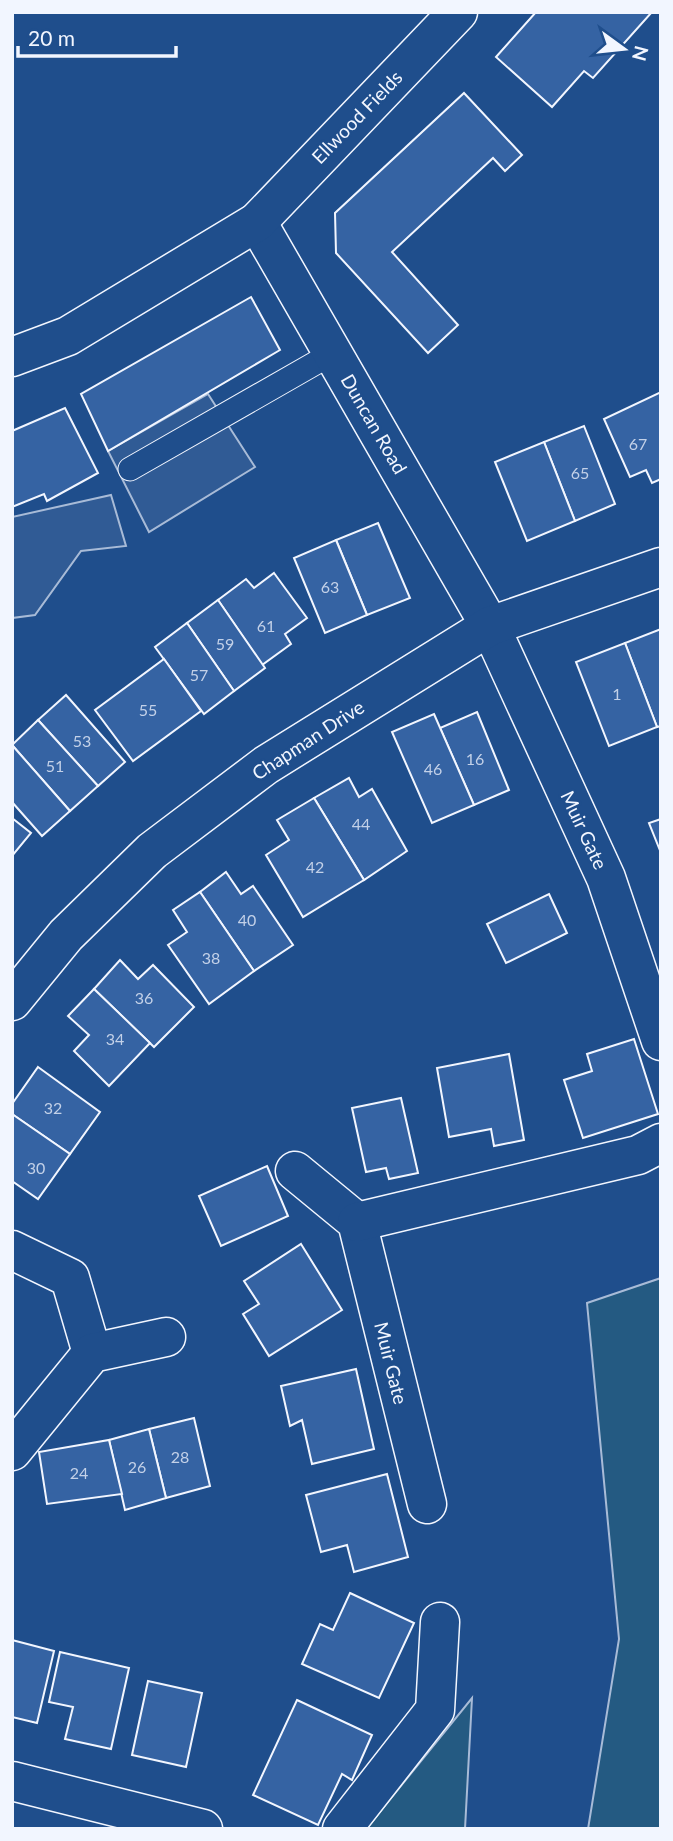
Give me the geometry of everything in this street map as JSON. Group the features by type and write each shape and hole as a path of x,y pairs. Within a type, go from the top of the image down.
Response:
{"street":[{"name":"Ellwood Fields","path":"12,357 68,337 257,222 458,12"},
{"name":"Duncan Road","path":"257,222 490,626"},
{"name":"Chapman Drive","path":"12,1000 66,935 152,851 266,765 490,626 661,567"},
{"name":"Muir Gate","path":"490,626 606,877 661,1041"},
{"path":"295,1171 357,1222 638,1155 661,1143"},
{"name":"Muir Gate","path":"357,1222 427,1504"},
{"path":"12,1250 70,1278 92,1353"},
{"path":"12,1451 92,1353 166,1338"},
{"path":"342,1829 435,1710 440,1622"},
{"path":"12,1781 203,1829"}],"lane":[{"path":"130,469 333,353"}],"shaded area":[{"path":"208,394 255,467 149,532 108,451"},
{"path":"111,495 126,546 81,551 35,615 12,618 12,517"},
{"path":"661,1278 661,1829 588,1829 619,1639 587,1303"},
{"path":"472,1698 465,1829 366,1829"}],"building":[{"path":"536,12 652,12 593,78 584,71 552,107 496,57"},
{"path":"464,93 522,155 505,171 493,158 392,252 458,325 428,353 336,253 335,213"},
{"path":"251,297 280,350 108,451 81,394"},
{"path":"661,392 661,479 652,483 646,470 630,477 604,419"},
{"path":"65,408 98,473 47,501 44,494 12,507 12,431"},
{"path":"584,426 615,504 575,521 544,442"},
{"path":"544,442 575,521 527,541 495,462"},
{"path":"378,523 410,598 367,615 336,540"},
{"path":"336,540 367,615 325,633 294,558"},
{"path":"274,573 307,618 285,634 291,644 262,665 218,600 246,579 254,588"},
{"path":"218,600 265,668 234,691 187,623"},
{"path":"187,623 234,691 204,714 155,647"},
{"path":"661,629 661,726 657,727 625,643"},
{"path":"625,643 657,727 609,746 576,662"},
{"path":"164,659 201,711 133,761 95,710"},
{"path":"66,695 125,762 98,786 38,720"},
{"path":"477,712 509,790 474,805 440,728"},
{"path":"434,714 474,805 432,823 392,732"},
{"path":"38,720 98,786 70,811 12,745"},
{"path":"12,745 70,811 42,836 12,802"},
{"path":"349,778 359,797 372,789 407,851 364,880 314,798"},
{"path":"314,798 364,880 303,917 266,855 289,840 277,820"},
{"path":"12,818 31,833 12,856"},
{"path":"661,819 661,853 649,823"},
{"path":"226,872 241,894 253,886 293,945 254,971 200,892"},
{"path":"200,892 254,971 209,1004 168,945 187,932 173,910"},
{"path":"549,894 567,933 506,963 487,924"},
{"path":"120,960 138,979 153,965 194,1007 154,1047 94,989"},
{"path":"94,989 150,1043 109,1086 74,1051 89,1035 68,1016"},
{"path":"634,1039 658,1114 583,1138 564,1080 592,1071 587,1054"},
{"path":"509,1054 524,1140 494,1146 491,1129 449,1137 437,1068"},
{"path":"38,1067 100,1112 70,1154 12,1114 12,1104"},
{"path":"401,1098 418,1173 389,1179 386,1168 366,1172 352,1108"},
{"path":"12,1114 70,1154 38,1199 12,1181"},
{"path":"267,1166 288,1216 221,1246 199,1196"},
{"path":"301,1244 342,1310 269,1356 243,1314 259,1304 244,1281"},
{"path":"356,1369 374,1449 312,1464 302,1420 290,1426 281,1386"},
{"path":"194,1418 210,1486 166,1498 149,1429"},
{"path":"149,1429 166,1498 125,1510 109,1440"},
{"path":"109,1440 122,1494 47,1504 39,1452"},
{"path":"387,1474 408,1557 354,1572 347,1545 321,1552 306,1495"},
{"path":"350,1593 414,1623 379,1698 302,1664 320,1624 333,1630"},
{"path":"12,1640 54,1651 37,1723 12,1717"},
{"path":"60,1652 129,1668 111,1749 65,1739 73,1707 49,1702"},
{"path":"148,1681 202,1693 186,1767 132,1755"},
{"path":"297,1700 372,1735 352,1780 342,1774 318,1825 253,1795"}]}
